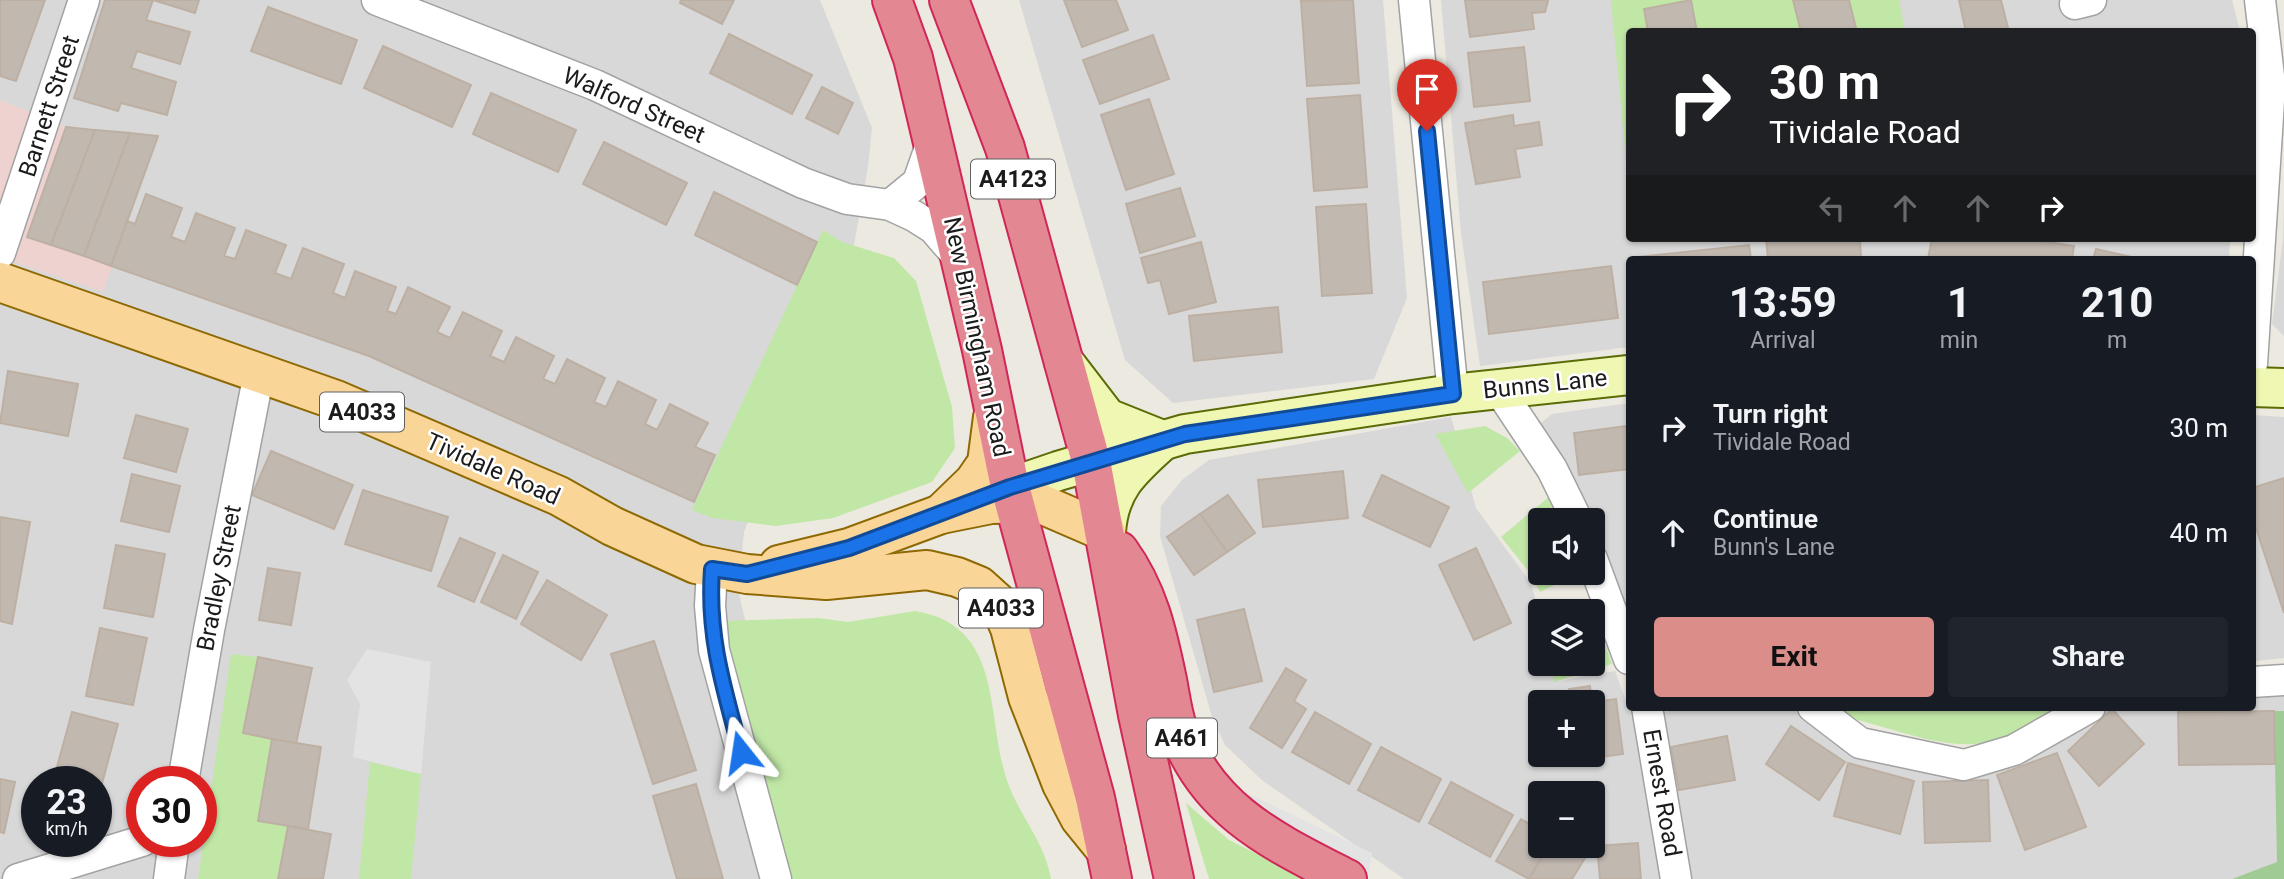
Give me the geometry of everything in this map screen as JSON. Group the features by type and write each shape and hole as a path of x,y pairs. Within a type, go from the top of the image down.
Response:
{"highway":[{"name":"New Birmingham Road","path":"892,0 913,58 982,350 993,417 1019,498 1030,560 1088,772 1110,870"},
{"name":"A4123","path":"948,0 1005,148 1064,362 1075,466 1106,532 1138,715 1173,877"},
{"name":"A461","path":"1106,532 1139,578 1160,646 1176,726 1198,770 1224,804 1248,823 1347,879"}],"main road":[{"name":"Tividale Road","path":"0,282 336,400 559,496 658,549 729,572 842,579 927,570 957,577 979,586 1000,605 1010,628 1028,697 1062,784 1110,870"},
{"path":"729,572 849,548 942,514 974,482 987,463 993,417"},
{"path":"1019,498 1106,532"}],"street":[{"name":"Barnett Street","path":"0,253 84,0"},
{"name":"Walford Street","path":"377,0 595,85 803,183 847,199 890,205 933,228 962,262"},
{"path":"1414,0 1453,394"},
{"path":"2256,302 2270,85 2260,0"},
{"path":"890,205 918,181 932,142"},
{"path":"1064,362 1107,418 1162,440 1119,484 1108,507 1106,532"},
{"name":"Bradley Street","path":"186,766 259,373"},
{"name":"Bunns Lane","path":"942,514 1019,498 1075,466 1162,440 1453,394 1626,375"},
{"path":"2256,387 2284,388"},
{"path":"1500,391 1552,469 1571,508"},
{"path":"729,572 710,606 714,650 776,879"},
{"path":"1602,585 1626,651"},
{"path":"2256,682 2284,680"},
{"name":"Ernest Road","path":"1648,711 1676,879"},
{"path":"1818,711 1860,743 1964,765 2014,750 2083,711"},
{"path":"18,879 126,846"},
{"path":"170,879 172,857"}],"shaded area":[{"path":"0,0 820,0 872,128 868,167 854,245 744,532 738,590 807,879 0,879"},
{"path":"1019,0 1383,0 1407,298 1374,379 1173,403 1125,360"},
{"path":"1441,0 2232,0 2239,28 1626,28 1626,242 2230,242 2229,256 1626,256 1626,347 1480,366 1461,233"},
{"path":"0,100 66,127 158,136 103,292 0,257"},
{"path":"2284,199 2284,336 2272,324 2283,239"},
{"path":"1626,403 1626,611 1605,555 1605,508 1586,508 1540,424 1552,414"},
{"path":"2256,415 2284,417 2284,658 2256,661"},
{"path":"1451,417 1476,508 1528,579 1528,585 1532,585 1535,599 1528,599 1528,676 1557,676 1558,681 1605,676 1605,673 1615,671 1626,701 1626,711 1630,711 1633,720 1668,711 1812,711 1855,742 1970,764 2072,711 2256,711 2256,691 2284,691 2284,870 2253,879 1404,879 1263,781 1225,745 1212,717 1160,536 1161,506 1182,480 1209,460"},
{"path":"367,649 431,662 421,774 353,757 360,704 347,680"},
{"path":"1251,795 1372,853 1369,874 1278,829 1235,800"}],"green space":[{"path":"1611,0 1899,0 1904,28 1626,28 1626,160"},
{"path":"823,230 842,242 894,258 916,281 952,407 955,448 932,482 833,518 776,526 713,518 692,510"},
{"path":"1485,426 1507,438 1520,451 1468,493 1435,434"},
{"path":"1550,496 1556,508 1536,508"},
{"path":"1528,514 1528,571 1501,537"},
{"path":"1536,585 1555,585 1540,592"},
{"path":"915,611 944,620 965,635 979,656 987,679 1009,786 1039,842 1051,879 791,879 725,652 722,621 818,618 848,622"},
{"path":"1605,645 1612,664 1605,666"},
{"path":"231,654 258,657 243,733 272,739 259,821 288,826 278,879 198,879 201,857 217,857 217,766 215,766"},
{"path":"1553,676 1573,676 1554,682"},
{"path":"1843,711 2053,711 2013,735 1993,742 1972,744 1931,740 1849,718"},
{"path":"2274,711 2284,711 2284,879 2232,879 2277,862"},
{"path":"370,762 421,774 411,879 359,879"},
{"path":"1186,803 1229,840 1308,879 1209,879"}],"building":[{"path":"0,0 45,0 16,81 0,76"},
{"path":"105,0 153,0 146,20 190,32 180,64 137,51 131,68 176,82 167,115 121,103 118,111 74,98"},
{"path":"153,0 199,0 195,13"},
{"path":"681,0 734,0 722,24 680,3"},
{"path":"1064,0 1116,0 1128,30 1082,47"},
{"path":"1353,0 1359,83 1307,86 1301,1"},
{"path":"1465,0 1548,1 1545,12 1532,13 1534,29 1470,37"},
{"path":"1691,0 1696,28 1647,28 1644,9"},
{"path":"1793,0 1849,0 1856,28 1800,28"},
{"path":"1959,0 2001,0 2008,28 1965,28"},
{"path":"268,7 357,40 341,84 251,51"},
{"path":"729,34 812,75 792,114 710,73"},
{"path":"1153,35 1169,79 1100,104 1083,60"},
{"path":"383,46 471,85 452,127 364,88"},
{"path":"1524,47 1530,101 1474,107 1468,53"},
{"path":"822,87 853,103 838,134 806,118"},
{"path":"491,93 576,130 558,172 473,134"},
{"path":"1360,95 1367,187 1314,191 1307,99"},
{"path":"1149,99 1174,174 1126,190 1101,115"},
{"path":"1513,115 1514,126 1539,122 1542,145 1515,149 1520,177 1476,184 1465,123"},
{"path":"66,127 95,130 51,245 27,237"},
{"path":"95,130 130,133 84,256 51,245"},
{"path":"130,133 158,136 111,266 84,256"},
{"path":"604,142 687,183 666,225 583,184"},
{"path":"1180,188 1195,236 1140,253 1126,204"},
{"path":"714,192 817,242 797,285 695,235"},
{"path":"146,194 182,208 171,237 185,242 196,213 235,228 224,256 235,259 246,230 286,245 275,273 291,279 303,248 344,264 333,293 345,298 355,271 396,287 387,311 396,314 408,287 450,307 437,332 450,338 463,312 502,331 490,356 504,362 516,337 554,356 543,379 555,384 567,359 605,378 594,402 606,407 618,381 656,400 645,424 657,430 670,404 708,423 695,447 715,455 694,502 369,356 111,266 127,221 135,224"},
{"path":"1366,204 1372,293 1322,296 1316,207"},
{"path":"1201,242 1216,302 1169,314 1160,280 1148,283 1141,258"},
{"path":"1766,242 1860,242 1861,256 1768,256"},
{"path":"1931,242 2048,242 2074,246 2072,256 1929,256"},
{"path":"1749,245 1751,256 1647,256"},
{"path":"2096,249 2127,256 2094,256"},
{"path":"1611,266 1618,318 1489,334 1483,282"},
{"path":"1278,307 1282,352 1194,361 1189,316"},
{"path":"8,371 78,384 68,436 0,423"},
{"path":"136,415 188,429 176,472 124,458"},
{"path":"1626,426 1626,469 1579,475 1574,433"},
{"path":"271,451 353,485 334,529 252,495"},
{"path":"1343,471 1348,518 1263,527 1258,480"},
{"path":"132,474 180,486 169,532 121,521"},
{"path":"1382,475 1449,507 1430,547 1363,516"},
{"path":"2284,478 2284,613 2256,528 2256,487"},
{"path":"363,490 448,517 431,571 345,544"},
{"path":"1228,495 1255,533 1227,552 1200,514"},
{"path":"1200,514 1227,552 1194,575 1167,537"},
{"path":"0,517 30,522 12,624 0,621"},
{"path":"460,538 495,553 474,602 438,586"},
{"path":"116,545 165,554 153,617 104,608"},
{"path":"1476,548 1511,623 1474,640 1439,565"},
{"path":"503,555 538,572 516,619 481,602"},
{"path":"268,568 300,573 291,625 259,620"},
{"path":"547,580 607,615 581,660 521,624"},
{"path":"1244,609 1262,681 1214,692 1197,620"},
{"path":"100,628 147,638 133,705 86,696"},
{"path":"654,641 696,770 653,784 611,654"},
{"path":"258,657 312,668 296,744 243,733"},
{"path":"1286,668 1306,680 1294,701 1306,709 1282,748 1250,728"},
{"path":"1590,686 1590,690 1569,690"},
{"path":"1616,699 1623,754 1605,756 1605,700"},
{"path":"2110,711 2114,711 2144,744 2099,786 2068,751"},
{"path":"2274,711 2275,764 2179,765 2178,712"},
{"path":"72,712 118,724 107,766 57,766"},
{"path":"1315,712 1371,744 1349,784 1292,752"},
{"path":"1791,726 1845,762 1819,800 1766,764"},
{"path":"1727,736 1735,780 1679,790 1671,747"},
{"path":"272,739 321,747 308,829 258,821"},
{"path":"1381,747 1441,779 1419,822 1358,790"},
{"path":"2057,753 2086,827 2025,850 1997,775"},
{"path":"1848,763 1914,781 1900,834 1834,816"},
{"path":"0,779 15,782 4,833 0,832"},
{"path":"1988,780 1990,841 1925,843 1923,782"},
{"path":"1451,782 1513,815 1490,857 1429,823"},
{"path":"696,784 723,879 677,879 653,796"},
{"path":"1521,819 1528,823 1528,858 1541,858 1529,879 1496,861"},
{"path":"288,826 331,834 323,879 278,879"},
{"path":"1638,843 1641,879 1600,879 1598,858 1605,858 1605,845"},
{"path":"1541,858 1585,858 1572,879 1529,879"}],"route":[{"path":"741,752 714,650 710,606 712,569 747,574 849,548 1010,487 1185,434 1453,394 1427,131"}]}
